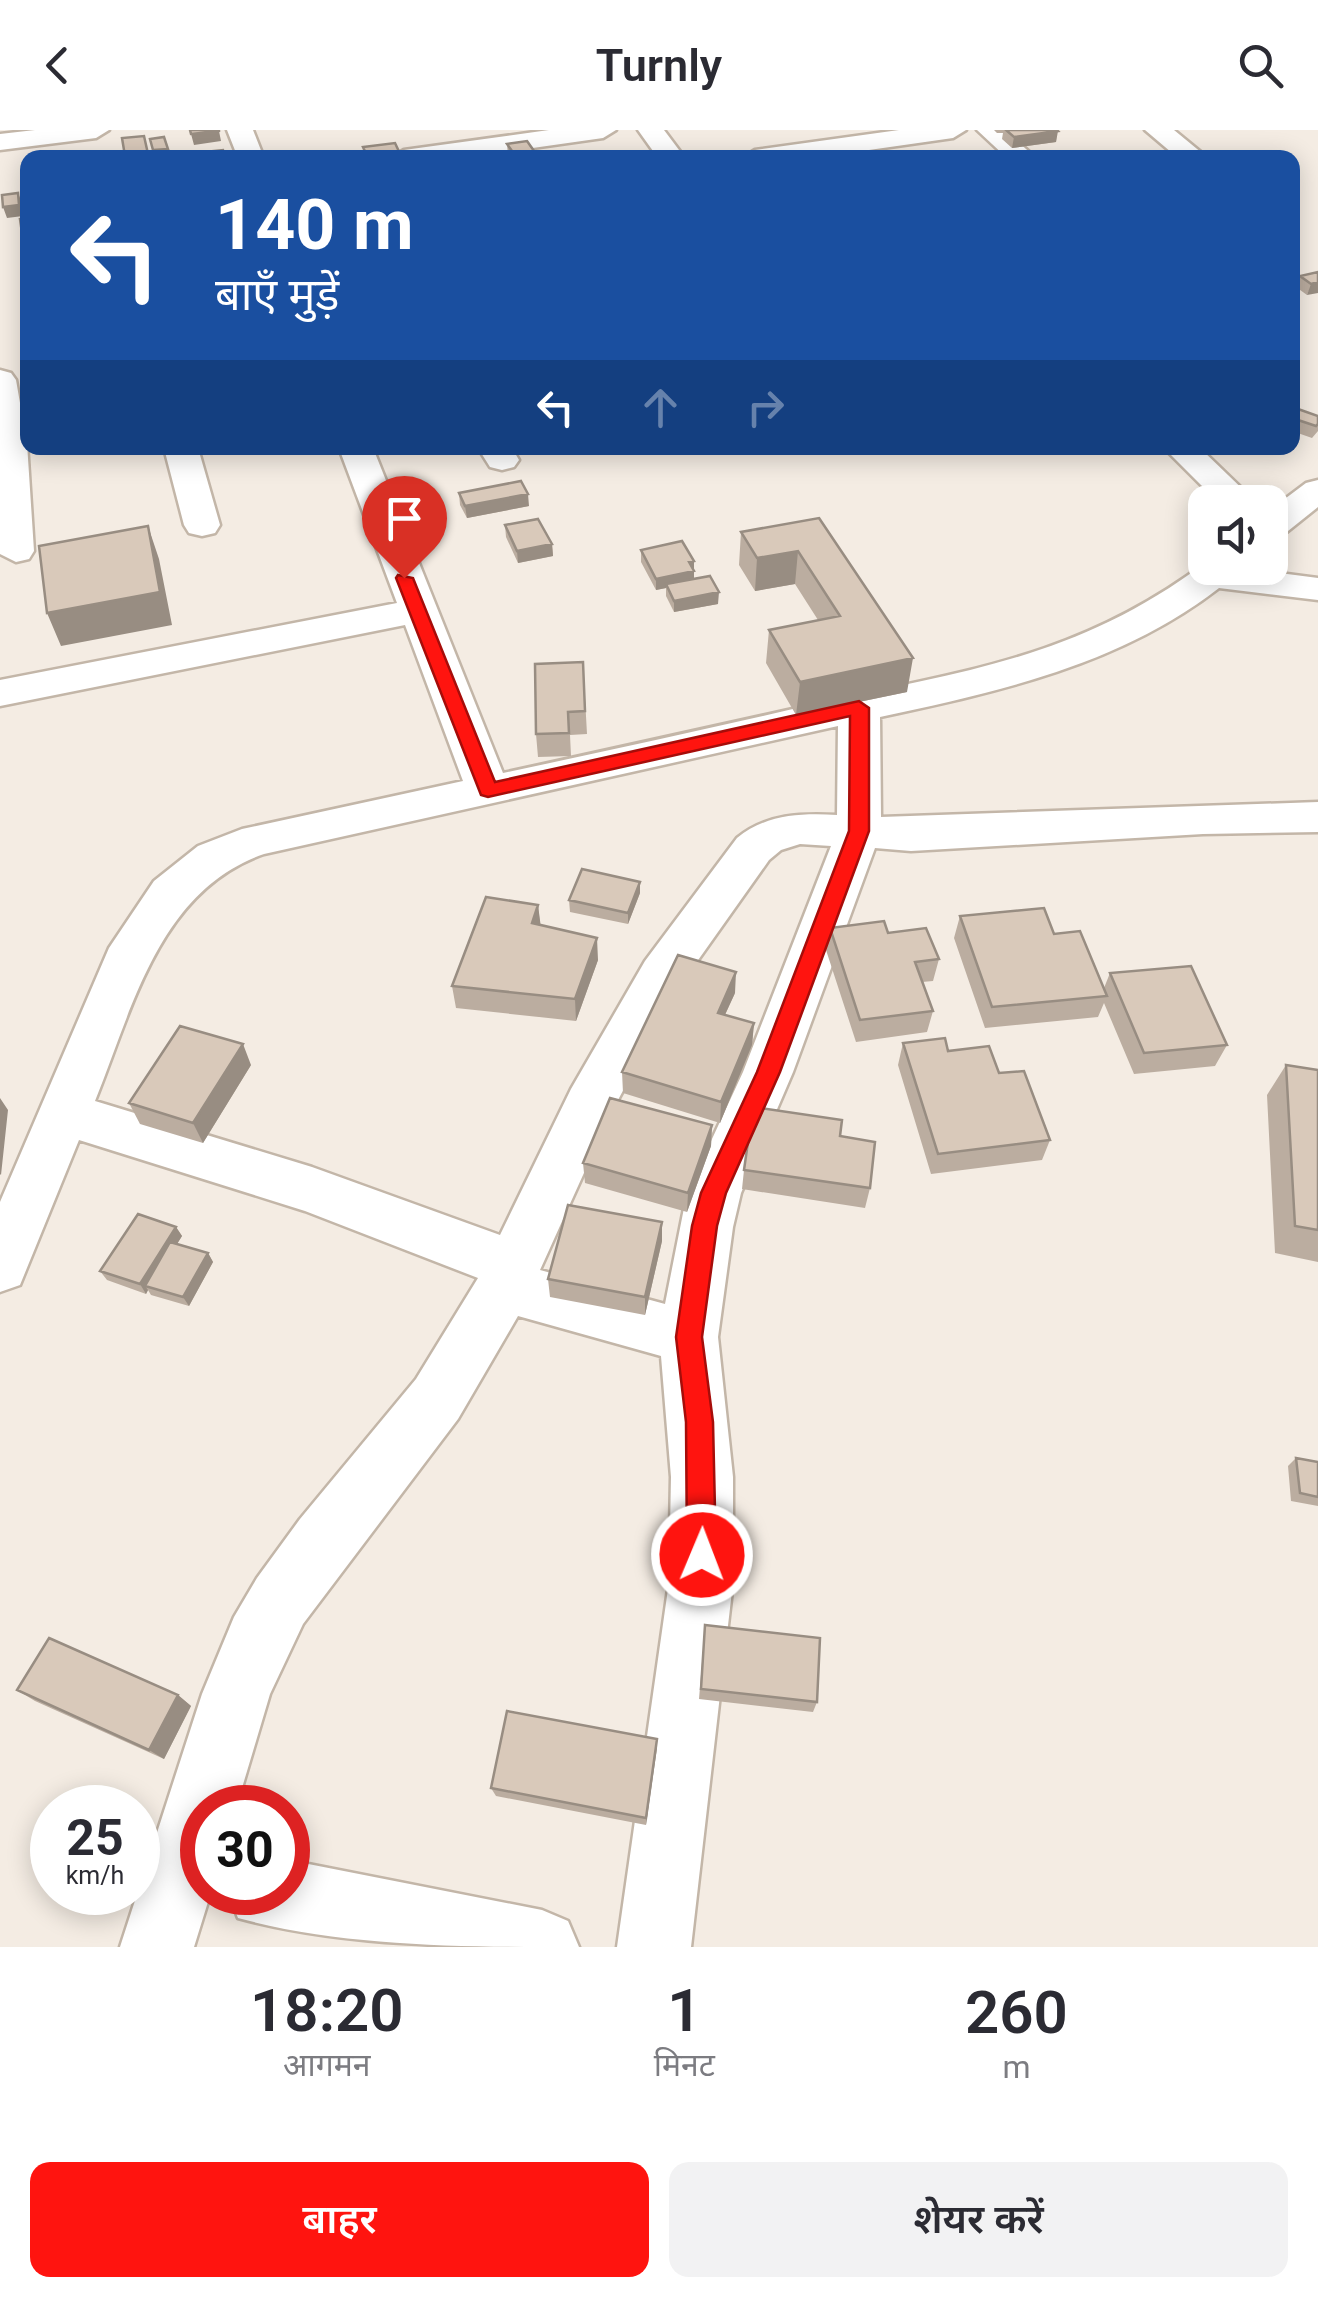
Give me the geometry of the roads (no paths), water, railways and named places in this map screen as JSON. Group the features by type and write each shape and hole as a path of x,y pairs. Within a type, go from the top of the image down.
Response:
{"street":[{"path":"0,142 96,130"},
{"path":"461,150 603,130"},
{"path":"864,150 953,130"},
{"path":"990,130 1014,150"},
{"path":"1158,130 1185,150"},
{"path":"0,380 13,442 16,551"},
{"path":"182,455 202,525"},
{"path":"359,455 488,790"},
{"path":"1188,455 1220,485"},
{"path":"1288,513 1318,490"},
{"path":"1288,584 1318,589"},
{"path":"0,1268 133,948 162,900 200,863 258,840 1020,671 1091,648 1156,619 1200,585"},
{"path":"0,694 416,611"},
{"path":"654,1947 700,1582 702,1477 689,1337 704,1226 714,1193 768,1072 859,831 859,708"},
{"path":"214,1785 236,1694 280,1601 436,1399 509,1276 590,1104 662,974 753,849 765,839 798,828 928,835 1203,819 1318,817"},
{"path":"62,1112 312,1190 509,1276 689,1337"},
{"path":"156,1947 180,1900"},
{"path":"310,1901 542,1947"}]}
